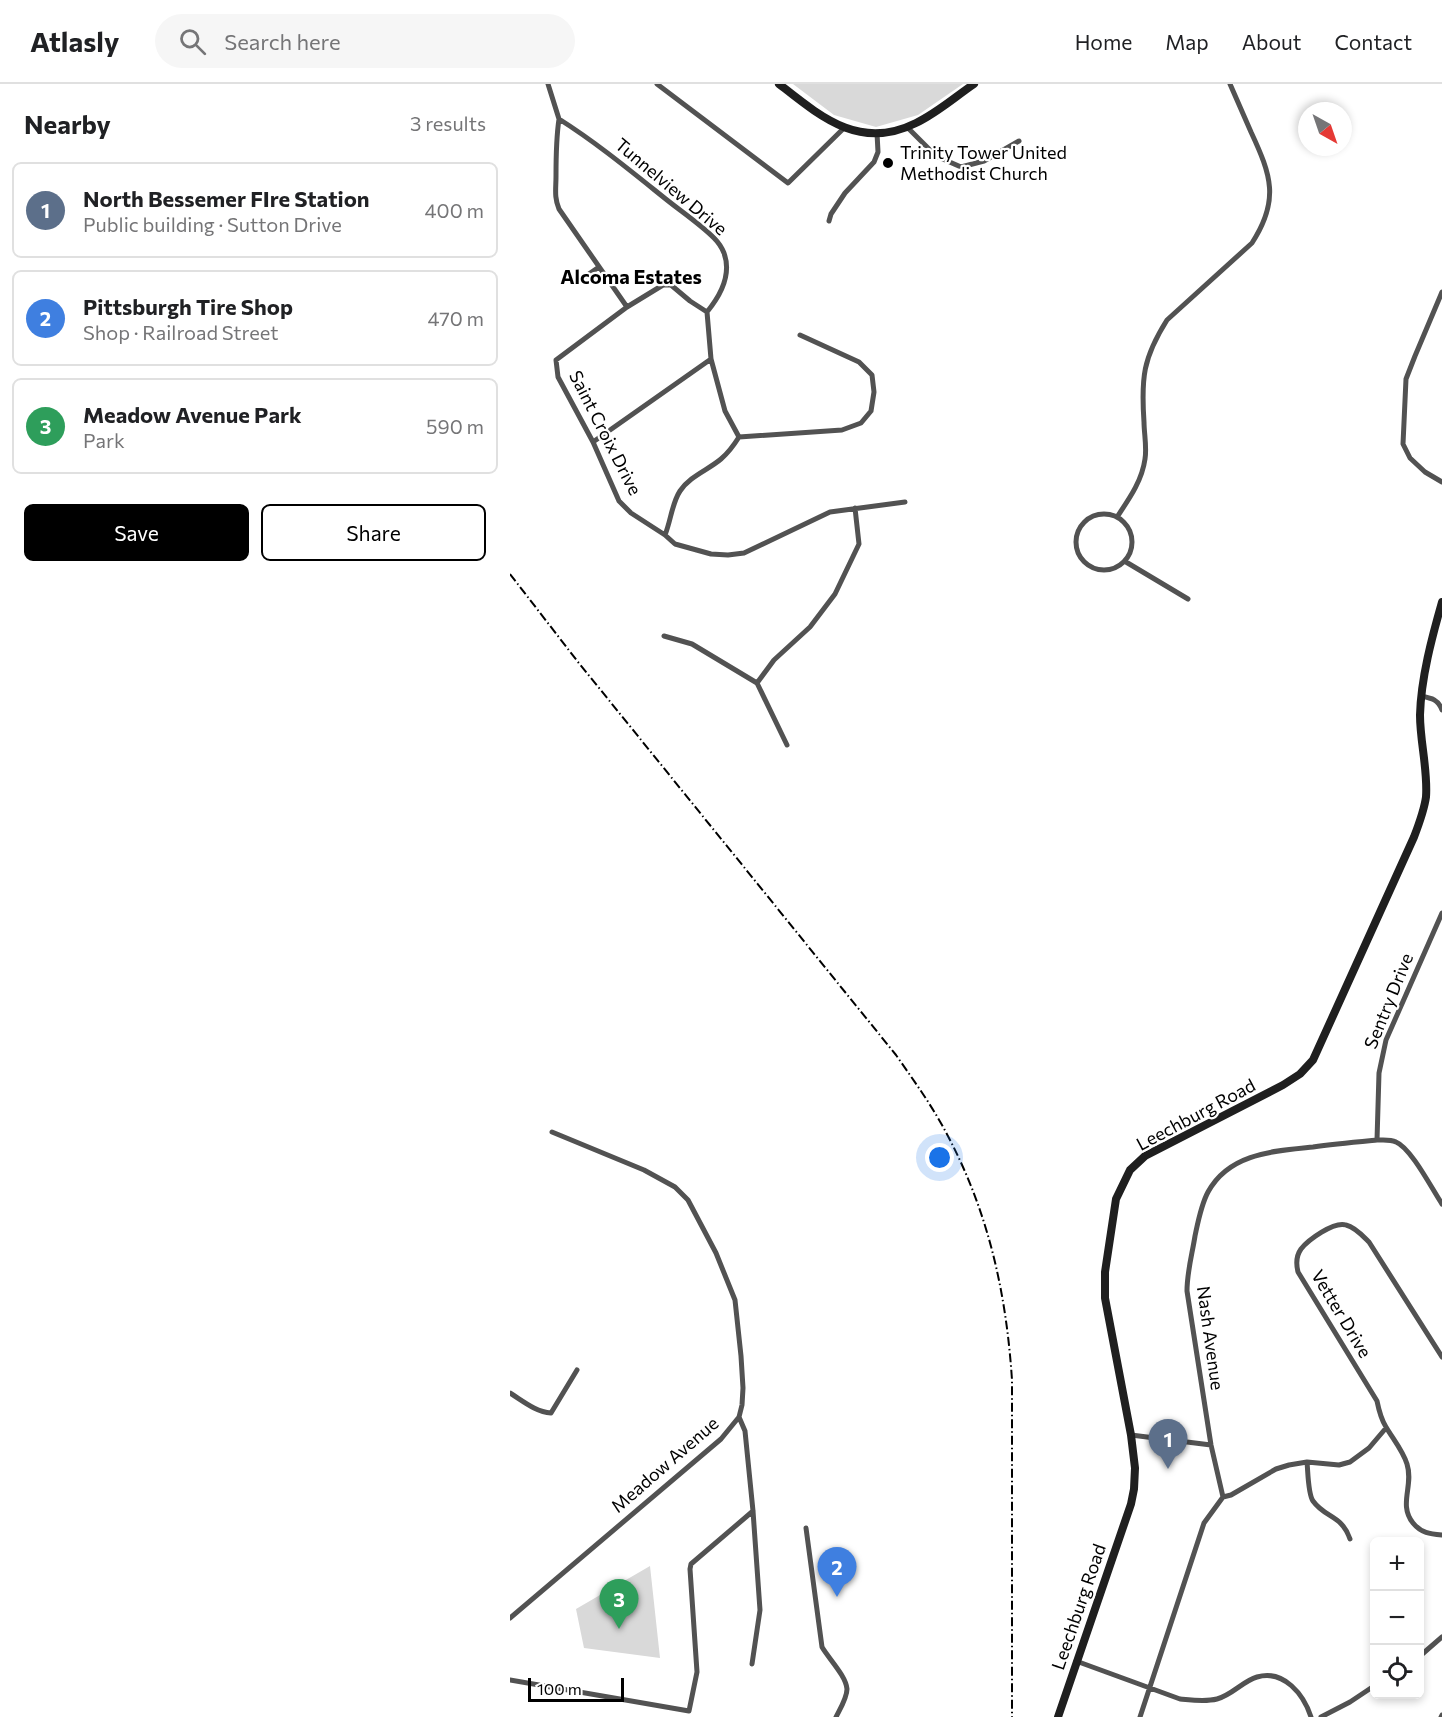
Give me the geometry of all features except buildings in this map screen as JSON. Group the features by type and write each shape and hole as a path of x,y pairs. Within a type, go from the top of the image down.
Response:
{"street":[{"path":"548,84 559,119 555,146 554,198 559,209 627,308"},
{"path":"657,84 788,183 844,128"},
{"path":"779,84 820,116 844,128 877,133 907,127 935,112 974,84"},
{"path":"1117,517 1136,489 1146,457 1142,388 1144,369 1160,332 1167,320 1252,243 1261,230 1265,218 1270,182 1265,162 1230,84"},
{"name":"Tunnelview Drive","path":"559,119 584,135 715,238 723,251 726,276 723,289 707,312"},
{"path":"907,127 936,156 961,167 984,161 1019,141"},
{"path":"829,221 845,193 874,162 878,152 877,133"},
{"path":"583,278 599,267"},
{"name":"Saint Croix Drive","path":"707,312 671,285 663,285 627,308 556,360 558,377 593,442 619,501 631,513 675,544 711,554 728,555 744,553 830,512 905,502"},
{"path":"1442,292 1406,380 1403,444 1410,458 1425,472 1442,482"},
{"path":"707,312 711,359 725,411 739,437"},
{"path":"739,437 842,430 861,423 871,411 874,392 872,375 859,362 800,335"},
{"path":"593,442 711,359"},
{"path":"665,535 679,492 686,483 722,459 739,437"},
{"path":"757,683 774,660 810,627 835,594 859,544 855,508"},
{"path":"1107,514 1117,517 1128,526 1132,536 1132,548 1126,562 1117,568 1102,571 1091,567 1085,563 1077,549 1078,534 1082,525 1098,515 1107,514"},
{"path":"1126,562 1188,599"},
{"name":"Leechburg Road","path":"1058,1717 1131,1504 1134,1489 1135,1468 1131,1435 1105,1298 1105,1272 1116,1199 1130,1170 1145,1156 1283,1085 1300,1074 1313,1060 1414,837 1423,811 1426,777 1421,744 1421,696 1442,602"},
{"path":"664,636 692,644 757,683 787,745"},
{"path":"1421,696 1435,699 1440,703 1442,710"},
{"name":"Sentry Drive","path":"1377,1140 1378,1073 1386,1040 1442,913"},
{"name":"Meadow Avenue","path":"510,1618 708,1452 739,1417 742,1405 741,1356 735,1300 716,1253 688,1200 675,1186 644,1170 552,1132"},
{"name":"Nash Avenue","path":"1223,1497 1211,1445 1187,1291 1187,1278 1198,1222 1208,1192 1234,1165 1269,1152 1393,1140 1405,1148 1442,1204"},
{"name":"Vetter Drive","path":"1386,1428 1380,1416 1377,1401 1298,1272 1297,1257 1301,1249 1314,1237 1336,1225 1344,1224 1360,1233 1369,1242 1442,1357"},
{"path":"510,1392 531,1407 552,1413 577,1370"},
{"path":"739,1417 745,1431 760,1610 752,1664"},
{"path":"1140,1717 1204,1522 1223,1497 1245,1488 1276,1469 1289,1465 1307,1462 1339,1465 1350,1462 1369,1448 1386,1428 1408,1467 1406,1510 1408,1516 1426,1534 1442,1535"},
{"path":"1131,1435 1211,1445"},
{"path":"1307,1462 1311,1496 1314,1502 1339,1521 1347,1530 1350,1539"},
{"path":"510,1680 689,1711 697,1672 691,1564 753,1511"},
{"path":"806,1528 822,1647 830,1661 844,1677 847,1691 836,1717"},
{"path":"1424,1652 1442,1637"},
{"path":"1076,1661 1180,1699 1219,1698 1257,1677 1272,1676 1298,1691 1311,1717"},
{"path":"1321,1717 1370,1689"}],"shaded area":[{"path":"793,84 963,84 918,115 876,127 834,115"},
{"path":"650,1566 660,1658 584,1648 576,1609"}],"railway":[{"path":"510,574 578,662 896,1055 931,1107 958,1155 992,1249 1009,1346 1012,1380 1012,1717"}],"place":[{"name":"Trinity Tower United Methodist Church","path":"888,163"},
{"name":"North Bessemer FIre Station","path":"1168,1469"},
{"name":"Pittsburgh Tire Shop","path":"837,1597"},
{"name":"Meadow Avenue Park","path":"619,1629"}],"district":[{"name":"Alcoma Estates","path":"631,277"}]}
